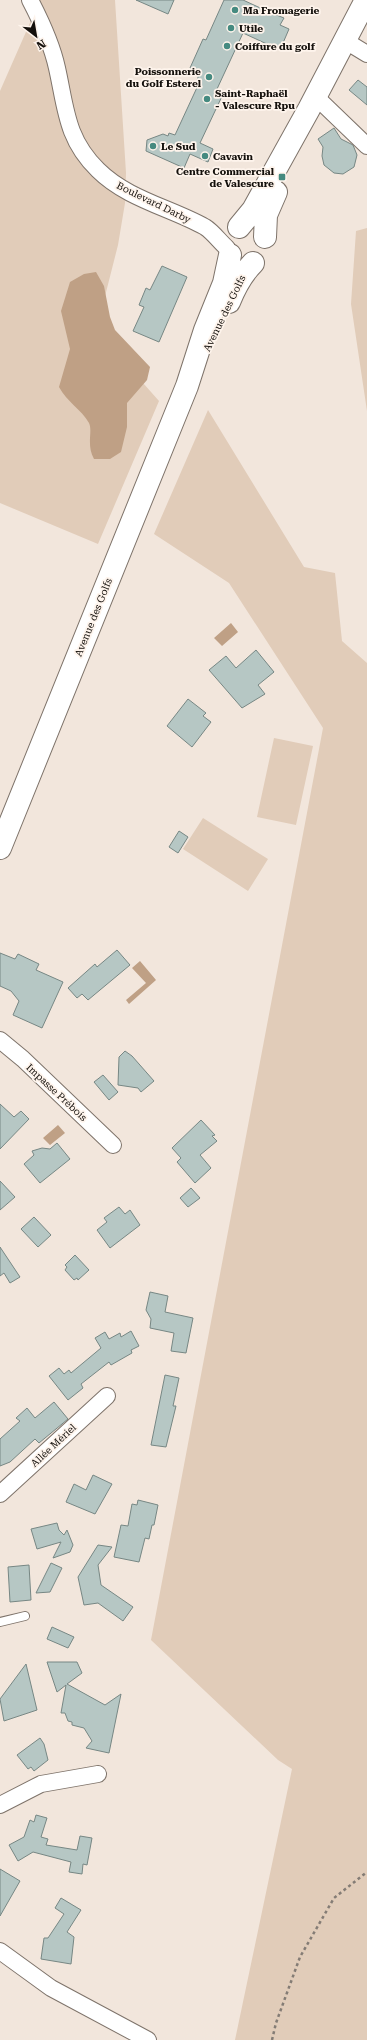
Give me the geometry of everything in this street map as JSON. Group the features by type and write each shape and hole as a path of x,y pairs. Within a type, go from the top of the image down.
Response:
{"main road":[{"name":"Avenue des Golfs","path":"0,848 187,386 204,330 224,283 232,240 253,210 312,103 366,0"},
{"name":"Avenue des Golfs","path":"265,237 266,215 312,103"},
{"path":"245,225 257,228 265,237 266,250 259,260 253,263 240,264 232,240 245,225"},
{"name":"Avenue des Golfs","path":"187,386 214,335 236,284 253,263"}],"street":[{"name":"Boulevard Darby","path":"30,0 40,18 57,66 66,114 75,141 98,170 121,187 232,240"},
{"path":"344,40 367,54"},
{"path":"312,103 367,146"},
{"name":"Impasse Prébois","path":"0,1040 23,1059 113,1144"},
{"name":"Allée Mériel","path":"0,1494 107,1396"},
{"path":"0,1805 41,1784 98,1774"},
{"path":"0,1951 51,1988 148,2040"}],"lane":[{"path":"0,1622 25,1616"}],"path":[{"path":"272,2040 276,2023 300,1957 334,1898 367,1872"}],"shaded area":[{"path":"40,0 115,0 126,173 125,203 118,245 101,312 112,348 159,401 98,544 0,503 0,91"},
{"path":"367,228 367,411 351,304 356,231"},
{"path":"96,272 104,286 110,317 115,330 150,367 147,380 127,403 127,427 121,452 110,459 94,459 90,449 89,423 59,387 70,349 61,311 70,282 84,274"},
{"path":"208,410 304,567 335,573 342,641 367,663 367,2040 235,2040 292,1769 278,1760 151,1640 323,728 229,583 154,534"},
{"path":"231,623 238,632 222,646 214,638"},
{"path":"274,738 313,746 296,825 257,817"},
{"path":"203,818 268,859 248,891 183,849"},
{"path":"140,961 156,980 129,1004 126,1000 146,983 132,968"},
{"path":"58,1125 65,1133 50,1145 43,1138"}],"building":[{"path":"136,0 174,0 168,14"},
{"path":"224,0 243,0 284,18 280,25 289,29 280,50 243,33 217,89 224,92 200,143 213,149 208,162 190,154 184,168 146,151 147,140 163,134 168,136 169,133 175,135 200,81 197,80 200,72 190,68 203,39 206,40"},
{"path":"358,80 367,87 367,105 349,90"},
{"path":"334,128 341,139 353,145 357,155 354,167 343,174 334,173 324,165 322,156 323,147 318,139"},
{"path":"162,266 187,277 159,342 133,331 144,307 139,305 146,288 150,290"},
{"path":"256,650 274,672 258,685 265,694 242,708 209,670 226,656 236,668"},
{"path":"188,699 206,713 203,716 211,722 192,747 167,726"},
{"path":"179,831 188,837 178,853 169,847"},
{"path":"117,950 130,965 88,1000 82,994 77,998 68,988 95,964 97,967"},
{"path":"0,953 15,959 18,954 39,964 36,970 63,982 42,1028 13,1015 19,1001 11,991 0,986"},
{"path":"125,1051 132,1056 154,1081 141,1092 138,1088 118,1085 119,1057"},
{"path":"103,1075 118,1092 109,1100 94,1082"},
{"path":"0,1104 14,1117 21,1111 29,1119 0,1149"},
{"path":"201,1120 215,1135 212,1136 217,1141 200,1155 211,1168 195,1183 177,1162 181,1158 172,1148"},
{"path":"57,1143 70,1159 40,1183 24,1164 34,1155 32,1151 42,1148 50,1149"},
{"path":"0,1181 15,1197 0,1210"},
{"path":"191,1188 200,1198 188,1207 180,1198"},
{"path":"119,1207 125,1214 130,1210 140,1225 110,1248 97,1230 107,1222 104,1218"},
{"path":"34,1217 51,1235 38,1247 21,1229"},
{"path":"0,1247 20,1277 10,1283 4,1273 0,1276"},
{"path":"75,1255 89,1270 78,1280 77,1278 74,1280 65,1270 67,1267 65,1265"},
{"path":"150,1292 168,1296 165,1312 193,1318 186,1353 171,1351 174,1333 150,1328 151,1319 146,1310"},
{"path":"131,1331 139,1346 131,1350 132,1353 111,1365 109,1362 81,1384 83,1388 68,1400 49,1376 59,1368 64,1374 69,1370 71,1373 101,1348 95,1338 105,1332 109,1339 120,1333 121,1337"},
{"path":"165,1375 179,1378 173,1406 176,1406 166,1447 151,1445"},
{"path":"54,1402 68,1419 39,1443 35,1439 10,1462 0,1466 0,1439 20,1421 16,1418 27,1408 35,1418"},
{"path":"93,1475 112,1484 95,1514 66,1502 74,1484 86,1490"},
{"path":"138,1500 158,1505 154,1525 152,1525 149,1539 145,1538 139,1562 114,1557 121,1525 128,1526 132,1504 137,1505"},
{"path":"57,1523 59,1530 64,1535 67,1530 73,1545 70,1552 53,1558 61,1542 37,1549 31,1529"},
{"path":"98,1545 112,1547 98,1565 101,1585 133,1607 123,1621 98,1603 84,1605 78,1577"},
{"path":"51,1563 62,1568 50,1592 36,1593"},
{"path":"29,1565 31,1600 10,1602 8,1567"},
{"path":"52,1627 74,1637 68,1648 47,1639"},
{"path":"47,1662 77,1662 82,1673 67,1684 105,1705 121,1694 109,1753 86,1748 92,1741 84,1728 72,1725 72,1722 68,1721 65,1713 61,1713 66,1685 57,1692"},
{"path":"26,1664 37,1710 4,1721 0,1699"},
{"path":"40,1738 44,1744 48,1760 34,1771 31,1767 28,1769 17,1755"},
{"path":"36,1815 47,1818 41,1837 48,1839 46,1845 77,1850 80,1836 92,1838 87,1865 83,1864 82,1874 69,1872 71,1862 33,1852 18,1861 9,1845 24,1837 30,1820 34,1822"},
{"path":"0,1869 20,1881 0,1916"},
{"path":"61,1898 81,1910 67,1932 74,1937 71,1964 41,1959 44,1938 48,1938 64,1914 55,1908"}],"place":[{"name":"Ma Fromagerie","path":"235,10"},
{"name":"Utile","path":"231,28"},
{"name":"Coiffure du golf","path":"227,46"},
{"name":"Poissonnerie du Golf Esterel","path":"209,77"},
{"name":"Saint-Raphaël - Valescure Rpu","path":"207,99"},
{"name":"Le Sud","path":"153,146"},
{"name":"Cavavin","path":"205,156"},
{"name":"Centre Commercial de Valescure","path":"282,177"}]}
